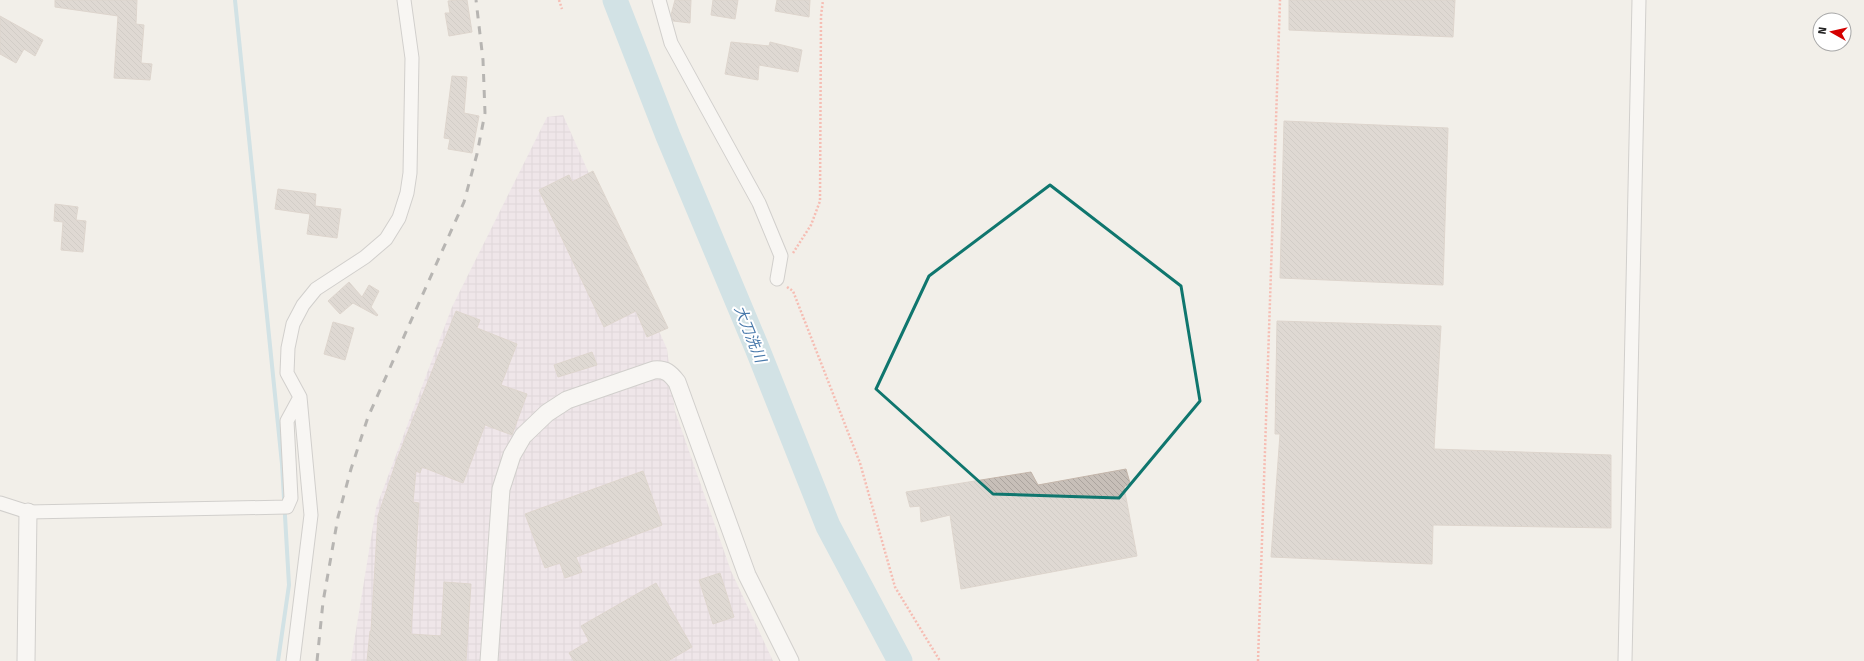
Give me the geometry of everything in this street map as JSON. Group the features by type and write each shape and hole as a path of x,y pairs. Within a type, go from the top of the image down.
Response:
{"street":[{"path":"293,661 312,515 300,397 287,373 288,348 293,324 303,305 316,289 365,257 386,239 398,218 407,194 410,173 412,58 404,0"},
{"path":"659,0 671,43 759,203 781,256 777,279"},
{"path":"1625,661 1638,0"},
{"path":"489,661 501,489 512,455 523,436 548,413 567,400 654,370 663,369 671,374 677,382 747,575 790,661"},
{"path":"0,503 28,512 286,507 291,498 287,422 300,397"},
{"path":"26,661 28,512"}],"path":[{"path":"559,0 562,9"},
{"path":"790,259 811,225 820,201 821,16 823,0"},
{"path":"1258,661 1280,0"},
{"path":"777,279 793,291 860,463 894,587 940,661"}],"highlighted area":[{"path":"1050,185 1181,286 1200,401 1119,498 993,494 876,389 929,276"}],"shaded area":[{"path":"563,115 667,349 675,411 731,571 773,661 351,661 376,508 452,307 547,117"}],"building":[{"path":"55,0 137,0 136,24 144,25 141,63 152,64 150,80 114,78 118,16 55,7"},
{"path":"467,0 472,32 449,36 445,13 450,13 448,1"},
{"path":"675,0 691,0 690,23 673,21 671,15"},
{"path":"713,0 738,0 735,19 711,15"},
{"path":"777,0 810,0 809,17 775,11"},
{"path":"1289,0 1455,0 1453,37 1289,30"},
{"path":"0,16 43,40 35,56 24,49 16,63 0,54"},
{"path":"731,42 769,46 770,42 802,50 798,72 759,65 758,80 725,74"},
{"path":"452,76 467,77 464,113 479,116 472,153 448,149 450,139 444,138"},
{"path":"1284,121 1448,128 1443,285 1280,278"},
{"path":"593,171 668,328 647,337 636,311 604,327 539,190 569,175 572,182"},
{"path":"278,189 316,194 315,206 341,209 337,238 307,234 310,214 275,209"},
{"path":"55,204 78,207 76,220 86,221 83,252 61,250 63,222 54,221"},
{"path":"349,282 362,297 369,285 379,291 371,307 378,315 377,316 353,303 340,314 328,301"},
{"path":"456,311 480,320 477,328 517,344 501,385 527,394 512,435 485,425 463,483 422,467 420,473 416,471 413,502 419,503 411,634 441,636 444,582 471,584 466,661 367,661 371,631 378,516 397,459"},
{"path":"1277,321 1441,326 1434,449 1611,455 1611,528 1433,525 1432,564 1271,557 1280,434 1275,434"},
{"path":"333,322 354,328 345,360 324,354"},
{"path":"592,352 597,365 558,377 554,365"},
{"path":"1126,469 1130,483 1124,487 1137,556 961,589 950,515 921,522 920,506 910,507 906,492 1031,472 1038,485"},
{"path":"643,471 662,525 576,557 582,572 565,578 560,563 545,568 525,514"},
{"path":"720,573 734,617 713,624 699,580"},
{"path":"656,583 692,647 668,661 574,661 569,653 589,641 581,626"}],"waterway":[{"path":"235,0 282,464 289,585 278,661"},
{"name":"大刀洗川","path":"615,0 668,136 757,348 828,526 900,661"}],"railway":[{"path":"317,661 323,602 338,517 351,469 368,417 464,202 477,154 485,113 483,60 476,0"}]}
